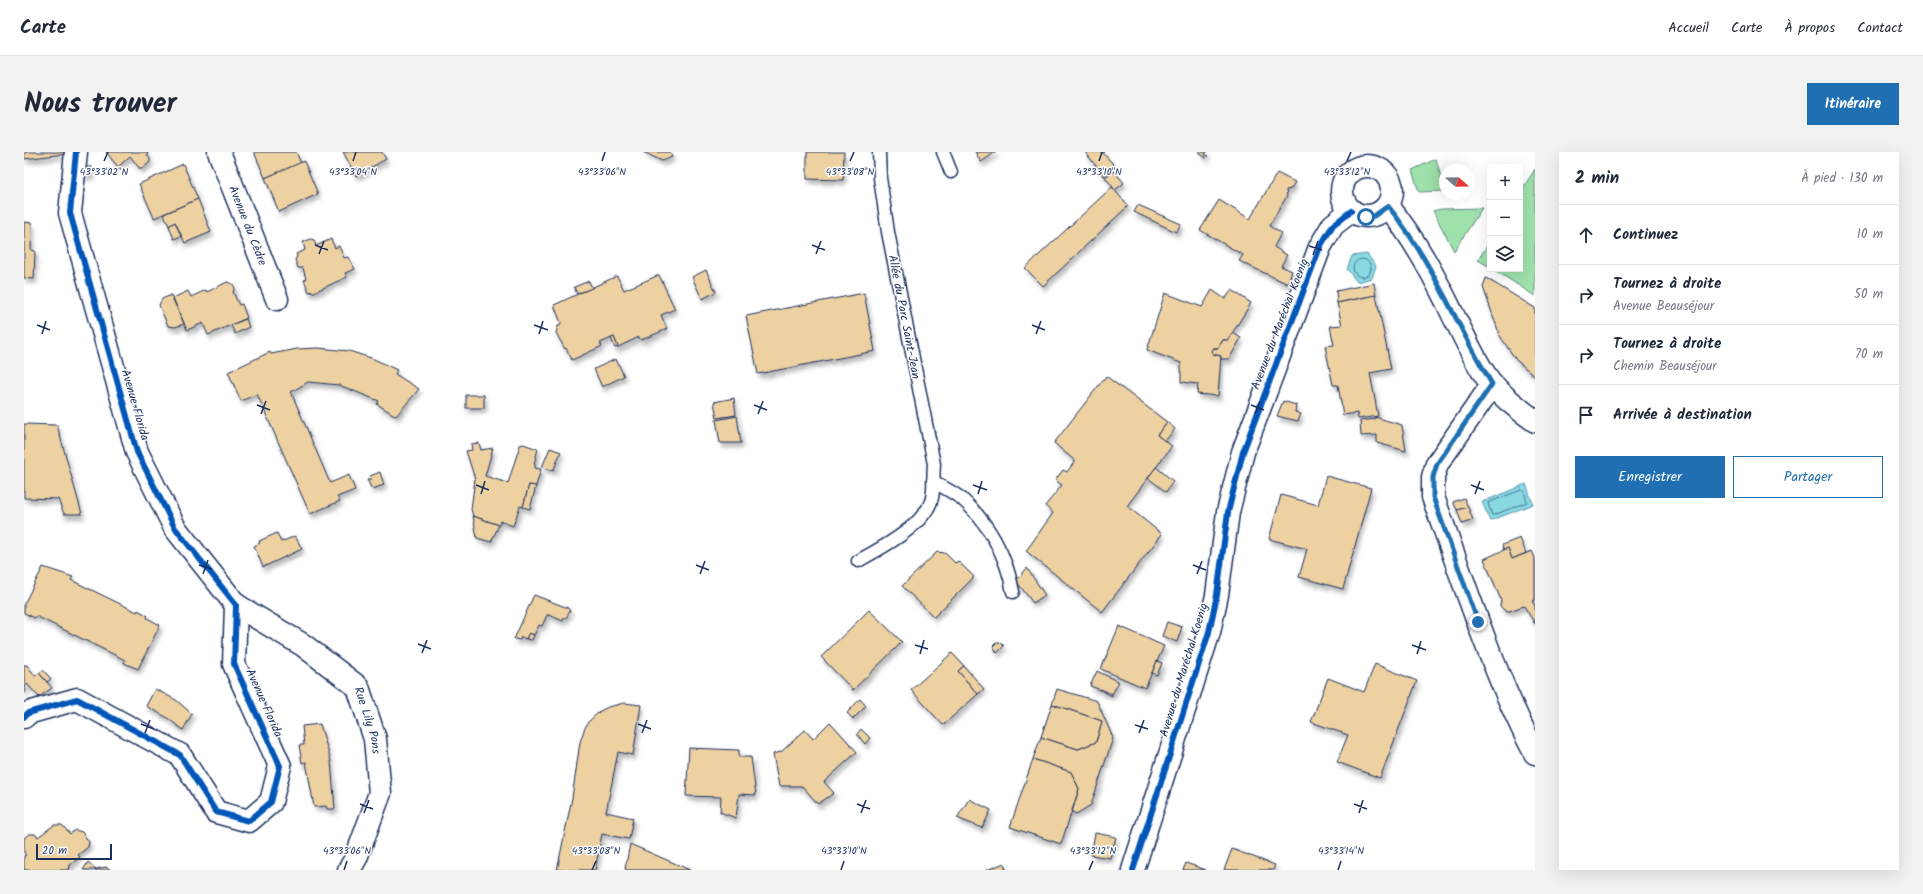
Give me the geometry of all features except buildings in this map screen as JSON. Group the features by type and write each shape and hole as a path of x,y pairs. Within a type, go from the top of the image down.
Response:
{"street":[{"name":"Avenue Florida","path":"24,717 28,713 77,699 180,755 216,812 249,822 271,802 280,766 234,664 236,605 176,528 137,452 70,213 76,152"},
{"name":"Avenue du Cèdre","path":"219,152 277,299"},
{"path":"1365,159 1382,170 1388,176 1393,191 1388,206 1374,216 1358,215 1351,211 1345,204 1342,196 1342,187 1345,179 1350,172 1358,167 1365,159"},
{"path":"1388,206 1401,222 1427,262 1470,348 1492,384 1514,405 1535,421"},
{"name":"Avenue du Maréchal Koenig","path":"1133,870 1209,632 1217,595 1228,512 1244,452 1320,247 1334,225 1351,211"},
{"path":"1492,384 1437,464 1433,477 1433,497 1478,622 1513,708 1535,753"},
{"name":"Rue Lily Pons","path":"236,605 302,645 358,687 375,739 380,793 356,858 349,870"}],"lane":[{"name":"Allée du Parc Saint-Jean","path":"858,561 892,543 920,519 932,499 934,464 888,232 880,178 880,152"},
{"path":"943,152 951,172"},
{"path":"933,480 961,499 980,519 998,544 1011,577 1014,592"}],"green space":[{"path":"1436,159 1439,170 1439,191 1419,192 1412,170"},
{"path":"1535,169 1535,296 1498,272 1523,272 1523,188"},
{"path":"1482,208 1454,251 1433,211 1441,209"},
{"path":"1487,246 1487,265 1478,260"}],"water":[{"path":"1367,254 1376,266 1372,278 1357,282 1347,269 1352,256"},
{"path":"1526,484 1533,504 1490,521 1482,502"}],"cycle path":[{"path":"24,717 28,713 77,699 180,755 216,812 249,821 271,802 280,766 234,664 236,605 175,528 137,452 70,213 76,152"},
{"path":"1133,870 1209,632 1217,595 1228,512 1243,452 1320,247 1333,225 1351,211"}],"route":[{"path":"1366,217 1374,216 1382,212 1388,206 1401,222 1427,262 1470,348 1492,384 1437,464 1433,477 1432,488 1433,497 1478,622"}]}
